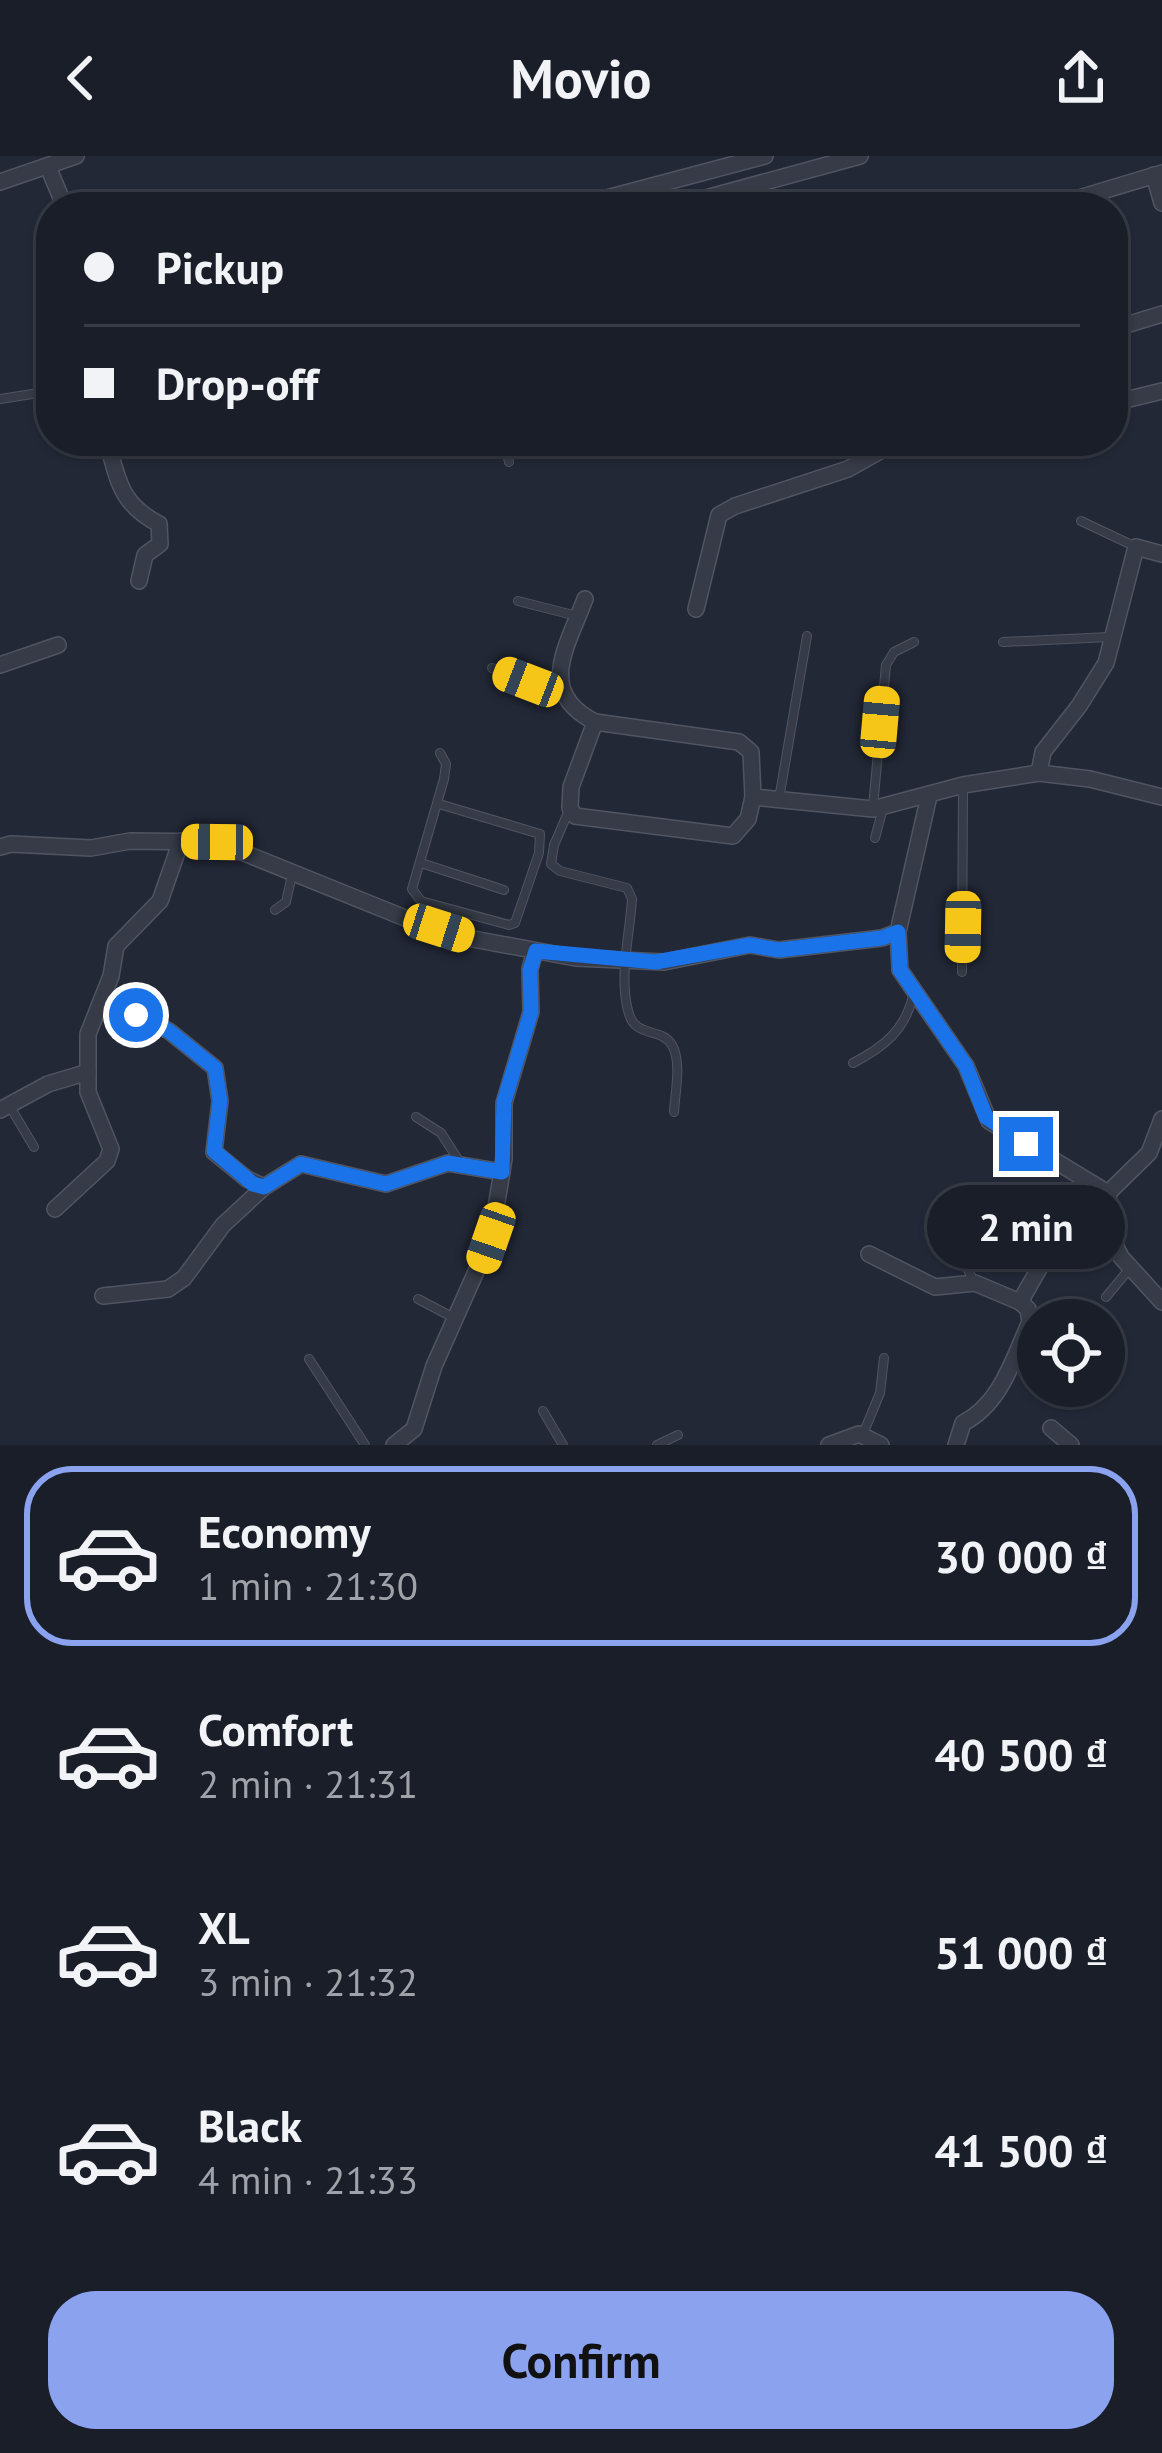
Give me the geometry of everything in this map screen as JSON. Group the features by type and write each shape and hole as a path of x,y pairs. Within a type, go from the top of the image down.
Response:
{"street":[{"path":"0,182 36,165 76,156"},
{"path":"628,192 765,156"},
{"path":"736,192 860,156"},
{"path":"36,165 55,192"},
{"path":"1098,192 1158,174 1162,203"},
{"path":"687,176 692,192"},
{"path":"1128,324 1162,314"},
{"path":"1128,400 1162,391"},
{"path":"111,456 134,511 159,524 160,544 145,555 139,581"},
{"path":"696,609 719,515 848,469 871,456"},
{"path":"1039,773 1042,752 1106,662 1136,547 1162,554"},
{"path":"585,599 558,675 561,688 581,715 595,722 739,742 751,752 753,797 748,819 733,836 575,816 570,808 571,787 595,722"},
{"path":"0,665 58,645"},
{"path":"753,797 878,808 962,785 1039,773 1162,796"},
{"path":"929,796 898,932 900,970 966,1066 988,1121 1104,1191 1114,1244 1162,1302"},
{"path":"0,847 92,848 130,841 226,844 292,875 473,939 627,961 664,962 750,945 779,950 898,932"},
{"path":"55,1209 107,1161 111,1149 90,1099 88,1034 104,998 116,946 160,901 181,841"},
{"path":"394,1445 414,1429 434,1366 491,1238 502,1172 504,1102 531,1012 530,970 536,951"},
{"path":"104,998 169,1031 215,1068 220,1101 214,1151 253,1184 264,1187"},
{"path":"4,1107 48,1084 88,1072"},
{"path":"1022,1299 1053,1243 1149,1153 1162,1119"},
{"path":"103,1296 168,1289 184,1278 223,1225 264,1187 301,1164 386,1184 422,1170 460,1163 502,1172"},
{"path":"869,1254 934,1287 974,1283 1017,1301"},
{"path":"956,1445 963,1424 978,1416 995,1396 1017,1349"},
{"path":"1051,1428 1071,1445"},
{"path":"829,1445 862,1435 880,1445"}],"lane":[{"path":"0,398 36,393"},
{"path":"508,456 509,462"},
{"path":"1081,521 1136,547"},
{"path":"518,601 578,616"},
{"path":"779,801 808,636"},
{"path":"1003,642 1109,638"},
{"path":"875,838 886,665 894,652 914,642"},
{"path":"493,668 561,688"},
{"path":"439,804 540,834 515,923 421,901 412,889 439,804 446,764 440,753"},
{"path":"962,785 962,972"},
{"path":"551,864 570,808"},
{"path":"421,863 504,890"},
{"path":"534,866 551,864 560,872 627,888 632,898 629,1016 638,1030 668,1040 675,1050 674,1112"},
{"path":"275,910 286,902 292,875"},
{"path":"853,1063 890,1040 908,1020 914,994"},
{"path":"4,1107 34,1147"},
{"path":"416,1117 441,1133 460,1163"},
{"path":"1009,1211 1053,1243"},
{"path":"959,1251 974,1283"},
{"path":"1106,1297 1132,1266"},
{"path":"418,1299 455,1319"},
{"path":"862,1435 880,1393 884,1358"},
{"path":"309,1359 365,1445"},
{"path":"543,1411 563,1445"},
{"path":"657,1445 678,1435"}],"route":[{"path":"136,1015 169,1031 215,1068 220,1101 214,1151 253,1184 264,1187 301,1164 392,1184 448,1163 502,1172 504,1102 531,1012 530,970 536,951 656,962 750,945 779,950 898,932 900,970 966,1066 988,1121 1026,1144"}]}
